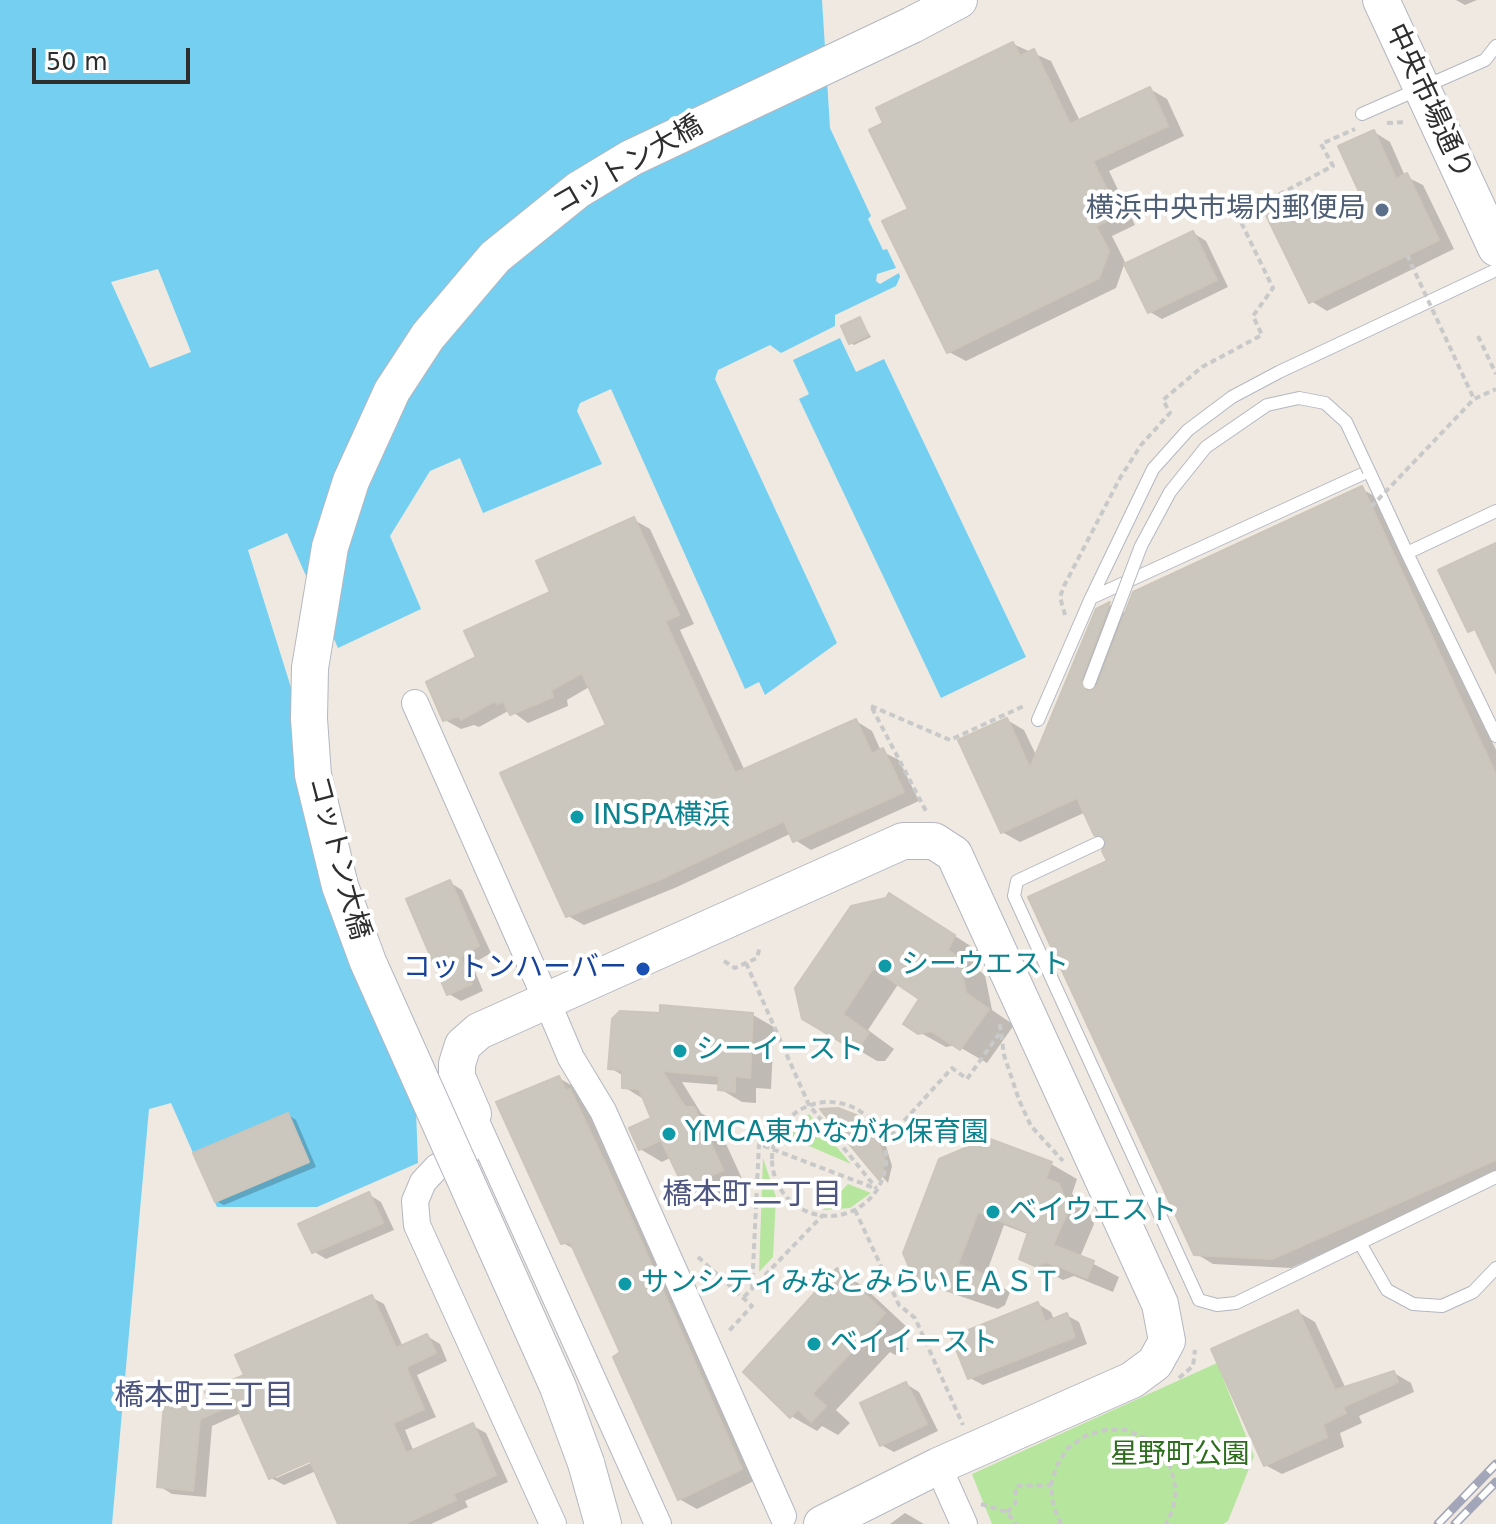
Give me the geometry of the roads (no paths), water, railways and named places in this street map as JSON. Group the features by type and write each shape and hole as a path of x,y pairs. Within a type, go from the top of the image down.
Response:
{"street":[{"name":"コットン大橋","path":"603,1524 586,1463 558,1387 374,976 340,886 313,775 309,719 310,668 330,547 351,481 392,391 428,336 495,257 578,190 631,158 959,0"},
{"name":"中央市場通り","path":"1381,0 1496,248"},
{"name":"中央市場通り","path":"1407,0 1427,96 1496,189"},
{"path":"415,703 542,990"},
{"path":"658,1524 457,1077 463,1045 479,1031 878,850 912,839 934,841 945,846 964,869 1160,1304 1168,1333 1159,1359 1141,1374 938,1466 822,1524"},
{"path":"554,1018 571,1058 603,1111 783,1516"},
{"path":"473,1114 474,1133 466,1154 437,1167 423,1182 415,1201 417,1225 553,1524"},
{"path":"466,1154 500,1173"},
{"path":"938,1466 960,1515"}],"lane":[{"path":"1361,121 1427,96 1485,60 1496,46"},
{"path":"1038,720 1091,598 1153,469 1188,430 1232,397 1279,372 1496,270"},
{"path":"1089,683 1141,546 1170,492 1206,447 1267,405 1299,398 1325,403 1346,422 1496,736"},
{"path":"1091,598 1369,471"},
{"path":"1407,553 1496,511"},
{"path":"1098,843 1017,881 1014,896 1199,1300 1217,1305 1236,1303 1496,1177"},
{"path":"1360,1243 1387,1290 1413,1304 1442,1306 1473,1292 1496,1268"}],"water":[{"path":"0,0 822,0 830,128 871,216 868,219 896,268 877,274 876,281 880,284 899,273 900,277 896,286 835,315 835,326 781,353 770,345 718,370 715,379 837,643 765,695 759,682 745,689 611,389 580,403 577,411 602,464 483,513 460,458 430,471 390,536 421,609 338,648 287,533 248,550 415,1084 418,1163 317,1207 217,1207 171,1103 149,1109 112,1524 0,1524","holes":["158,269 191,352 150,368 111,282"]},
{"path":"840,338 856,372 884,359 1026,657 941,698 799,399 809,394 793,360"}],"railway":[{"path":"1438,1524 1496,1464"},
{"path":"1455,1524 1496,1482"}],"place":[{"name":"横浜中央市場内郵便局","path":"1382,210"},
{"name":"INSPA横浜","path":"577,817"},
{"name":"シーウエスト","path":"885,966"},
{"name":"コットンハーバー","path":"643,969"},
{"name":"シーイースト","path":"680,1051"},
{"name":"YMCA東かながわ保育園","path":"669,1134"},
{"name":"ベイウエスト","path":"993,1212"},
{"name":"サンシティみなとみらいＥＡＳＴ","path":"625,1284"},
{"name":"ベイイースト","path":"814,1344"}],"district":[{"name":"橋本町二丁目","path":"752,1196"},
{"name":"橋本町三丁目","path":"204,1397"}],"park label":[{"name":"星野町公園","path":"1180,1456"}]}
